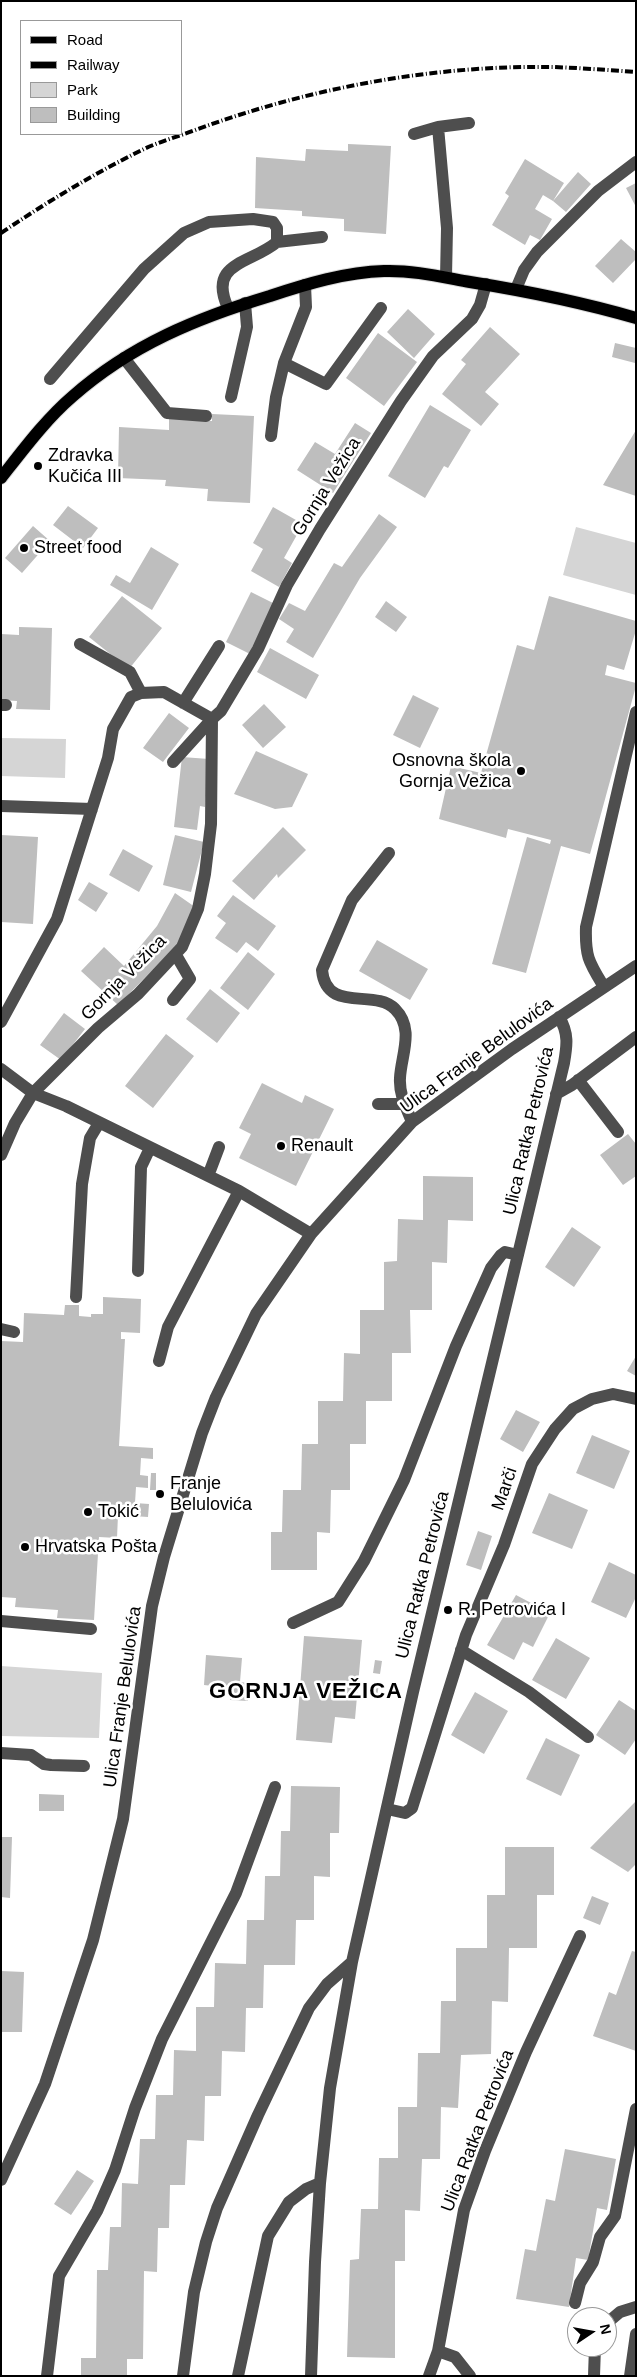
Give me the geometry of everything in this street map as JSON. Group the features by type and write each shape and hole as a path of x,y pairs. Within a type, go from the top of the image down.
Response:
{"main road":[{"path":"1,478 30,442 72,397 124,358 154,340 228,308 305,285 356,274 383,271 412,272 516,289 636,318"}],"street":[{"path":"414,134 438,127 469,123"},
{"path":"438,127 447,228 446,278"},
{"path":"516,289 524,270 537,252 598,191 636,162"},
{"path":"50,380 144,269 184,233 209,222 253,218 273,222 277,228 277,242"},
{"path":"228,308 221,293 224,277 241,262 268,249 277,242 322,237"},
{"name":"Gornja Vežica","path":"33,1093 176,955 182,947 198,909 212,824 212,720 221,711 258,650 288,585 320,529 401,400 433,356 472,319 480,305 486,284"},
{"path":"271,436 276,397 284,362 306,308 305,285"},
{"path":"230,397 248,327 245,303"},
{"path":"284,362 326,384 381,308"},
{"path":"124,358 167,413 206,416"},
{"path":"80,644 130,672 141,693"},
{"path":"183,703 218,646"},
{"path":"1,1022 57,919 108,758 114,729 131,697 141,693 164,692 212,720 173,762"},
{"path":"604,987 588,959 585,947 586,927 636,712"},
{"path":"1,806 92,809"},
{"path":"389,853 352,900 322,970 323,980 327,988 344,997 382,1001 394,1008 401,1017 406,1031 406,1048 400,1078 401,1096 412,1122"},
{"path":"173,1000 190,979 176,955"},
{"name":"Ulica Franje Belulovića","path":"1,2180 45,2084 93,1940 123,1819 152,1606 164,1557 202,1433 216,1397 256,1314 311,1234 412,1122 512,1048 636,966"},
{"name":"Ulica Ratka Petrovića","path":"311,2376 320,2184 330,2088 352,1962 413,1692 568,1042 566,1027 559,1017"},
{"path":"556,1094 636,1037"},
{"path":"1,1069 33,1093 66,1106 239,1191 311,1234"},
{"path":"578,1080 618,1132"},
{"path":"1,1155 15,1123 33,1093"},
{"path":"378,1104 404,1104"},
{"path":"76,1297 83,1176 90,1138 99,1123"},
{"path":"208,1176 219,1147"},
{"path":"138,1271 141,1166 150,1148"},
{"path":"159,1361 168,1327 239,1191"},
{"path":"294,1623 333,1606 341,1597 377,1536 401,1486 452,1354 491,1268 505,1252 518,1255"},
{"name":"Marči","path":"387,1809 405,1813 412,1808 461,1650 504,1545 530,1470 555,1429 573,1410 592,1399 613,1394 636,1399"},
{"path":"1,1621 91,1629"},
{"path":"461,1650 529,1692 588,1737"},
{"path":"1,1753 31,1755 44,1764 84,1766"},
{"path":"47,2376 58,2276 97,2210 115,2170 135,2108 162,2039 236,1894 275,1787"},
{"name":"Ulica Ratka Petrovića","path":"429,2376 438,2351 464,2210 485,2151 526,2052 580,1936"},
{"path":"183,2376 194,2292 206,2242 217,2208 258,2115 309,2008 327,1984 352,1962"},
{"path":"575,2303 580,2283 593,2262 600,2237 615,2216 636,2109"},
{"path":"238,2376 268,2236 289,2202 306,2189 320,2184"},
{"path":"617,2314 636,2307"},
{"path":"630,2376 634,2359 636,2334"},
{"path":"438,2351 455,2357 470,2376"},
{"path":"594,2376 595,2357"}],"green space":[{"path":"576,527 636,543 636,595 563,575"},
{"path":"1,738 66,739 65,778 1,776"},
{"path":"1,1666 102,1673 99,1738 1,1736"}],"building":[{"path":"348,144 391,146 386,234 344,231 344,219 302,216 302,211 255,208 256,157 305,161 306,149 348,151"},
{"path":"525,159 564,183 553,201 543,195 535,209 552,219 540,240 530,235 525,245 492,225 509,196 505,193"},
{"path":"578,172 591,184 566,212 553,201"},
{"path":"636,183 636,207 626,188"},
{"path":"621,239 636,252 636,259 613,283 595,266"},
{"path":"408,309 435,334 414,358 387,332"},
{"path":"490,327 520,354 485,392 499,404 481,426 442,394 466,364 461,360"},
{"path":"378,333 417,362 384,406 346,378"},
{"path":"615,343 636,348 635,363 612,357"},
{"path":"430,405 471,430 448,468 444,466 425,498 388,476"},
{"path":"212,414 254,416 250,503 207,501 208,489 165,486 166,480 118,478 119,427 169,430 169,418 212,421"},
{"path":"355,423 371,433 333,493 297,470 315,442 335,454"},
{"path":"636,430 636,496 603,485"},
{"path":"68,506 98,528 83,548 53,525"},
{"path":"273,507 303,524 284,558 292,563 279,587 251,571 263,549 253,543"},
{"path":"379,514 397,527 360,578 313,658 286,642 294,629 279,619 289,603 305,611 334,563 342,567"},
{"path":"33,526 50,541 22,573 5,558"},
{"path":"151,547 179,564 152,610 110,585 116,575 130,583"},
{"path":"251,592 275,604 250,654 226,642"},
{"path":"122,596 162,628 129,669 89,637"},
{"path":"549,596 636,621 636,630 624,670 607,665 605,675 636,683 636,686 590,854 561,846 526,973 492,964 527,837 550,844 551,840 508,829 506,838 439,819 451,766 481,773 517,645 534,650"},
{"path":"386,601 407,617 396,632 375,617"},
{"path":"19,627 52,628 50,710 16,709 17,701 1,700 1,634 19,635"},
{"path":"270,648 319,675 306,699 257,672"},
{"path":"413,695 439,708 420,748 393,735"},
{"path":"264,704 286,727 263,748 242,725"},
{"path":"169,713 189,728 163,762 143,748"},
{"path":"256,751 308,774 292,807 275,809 234,794"},
{"path":"182,757 209,759 205,807 200,806 197,830 174,827"},
{"path":"283,827 306,850 278,878 277,874 254,900 232,881"},
{"path":"1,835 38,837 33,924 1,922"},
{"path":"175,835 204,842 191,892 163,885"},
{"path":"123,849 153,866 139,892 109,875"},
{"path":"89,882 108,893 96,912 78,900"},
{"path":"175,893 195,907 178,944 118,1005 81,971 104,947 124,966 157,926"},
{"path":"233,895 276,926 258,951 246,942 237,953 215,938 226,923 217,916"},
{"path":"377,940 428,969 410,1000 359,971"},
{"path":"248,952 275,974 248,1010 220,988"},
{"path":"210,989 240,1013 217,1043 186,1019"},
{"path":"64,1013 85,1029 61,1060 40,1045"},
{"path":"166,1034 194,1056 153,1108 125,1086"},
{"name":"Renault","path":"262,1083 302,1103 305,1095 334,1109 296,1186 239,1158 251,1134 239,1128"},
{"path":"628,1134 636,1144 636,1176 623,1185 600,1155"},
{"path":"423,1176 473,1177 473,1221 448,1220 447,1263 432,1262 432,1310 410,1310 411,1353 392,1353 392,1401 366,1401 366,1444 350,1444 350,1490 331,1490 330,1533 317,1532 317,1570 271,1570 271,1532 282,1532 283,1490 301,1490 302,1444 318,1444 318,1401 343,1401 344,1353 360,1354 360,1310 384,1310 384,1262 397,1261 398,1219 423,1220"},
{"path":"572,1227 601,1247 574,1287 545,1267"},
{"path":"103,1297 141,1299 140,1333 121,1332 121,1339 125,1339 119,1446 153,1448 153,1459 141,1458 140,1475 148,1476 148,1488 136,1487 135,1503 149,1504 148,1517 118,1515 117,1538 99,1537 94,1620 57,1618 58,1610 15,1607 16,1598 1,1597 1,1341 23,1342 24,1313 64,1315 65,1305 79,1305 79,1316 91,1317 91,1314 103,1314"},
{"path":"636,1356 636,1376 627,1371"},
{"path":"516,1410 540,1422 523,1452 500,1439"},
{"path":"592,1435 630,1451 614,1489 576,1473"},
{"path":"151,1473 156,1473 156,1490 150,1490"},
{"path":"549,1493 588,1510 572,1549 532,1533"},
{"path":"478,1531 492,1536 481,1570 466,1565"},
{"path":"609,1562 636,1575 636,1597 626,1618 591,1602"},
{"path":"516,1595 550,1613 533,1647 523,1642 514,1660 487,1645"},
{"path":"304,1636 362,1640 355,1719 335,1717 332,1743 296,1740"},
{"path":"556,1638 590,1658 566,1699 532,1680"},
{"path":"206,1655 242,1658 240,1682 249,1683 248,1701 230,1700 231,1688 204,1685"},
{"path":"375,1660 382,1661 380,1674 373,1673"},
{"path":"372,1683 379,1684 377,1697 370,1696"},
{"path":"475,1692 508,1711 484,1754 451,1735"},
{"path":"619,1700 636,1711 636,1739 625,1755 596,1735"},
{"path":"546,1738 580,1755 561,1796 526,1779"},
{"path":"291,1786 340,1787 339,1833 330,1833 330,1877 314,1876 314,1920 296,1920 295,1965 264,1965 263,2008 246,2008 245,2052 222,2051 221,2096 205,2096 204,2141 187,2140 185,2185 170,2185 169,2228 158,2228 157,2272 144,2271 143,2359 127,2359 127,2376 81,2376 81,2358 96,2358 97,2270 108,2270 110,2227 121,2227 122,2183 138,2184 140,2139 155,2139 156,2095 173,2095 174,2050 196,2051 196,2007 214,2007 215,1963 246,1964 247,1920 264,1920 265,1876 280,1876 281,1831 290,1831"},
{"path":"39,1794 64,1795 64,1811 39,1811"},
{"path":"636,1801 636,1864 628,1872 590,1848"},
{"path":"1,1837 12,1837 10,1898 1,1897"},
{"path":"505,1847 554,1847 554,1895 537,1895 537,1948 509,1948 508,2002 492,2001 491,2054 461,2055 458,2108 441,2107 440,2159 422,2159 420,2211 405,2210 405,2261 395,2261 395,2358 347,2357 350,2260 359,2259 361,2209 378,2209 379,2158 398,2158 398,2107 417,2107 418,2053 440,2053 441,2001 456,2001 456,1948 487,1948 487,1895 505,1895"},
{"path":"592,1896 609,1903 600,1925 583,1918"},
{"path":"632,1951 636,1952 636,2051 593,2036 609,1992 616,1995"},
{"path":"1,1971 24,1972 22,2032 1,2032"},
{"path":"565,2149 616,2159 607,2210 597,2208 588,2260 576,2258 569,2307 516,2299 525,2249 536,2251 546,2199 555,2201"},
{"path":"77,2170 94,2181 71,2215 54,2204"}],"railway":[{"path":"182,135 240,114 284,102 372,82 417,75 508,67 553,67 636,72"},
{"path":"1,233 71,188 107,168 144,149 181,135"}],"place":[{"name":"Zdravka Kučića III","path":"38,466"},
{"name":"Street food","path":"24,548"},
{"name":"Osnovna škola Gornja Vežica","path":"521,771"},
{"name":"Renault","path":"281,1146"},
{"name":"Franje Belulovića","path":"160,1494"},
{"name":"Tokić","path":"88,1512"},
{"name":"Hrvatska Pošta","path":"25,1547"},
{"name":"R. Petrovića I","path":"448,1610"}],"district":[{"name":"GORNJA VEŽICA","path":"306,1692"}]}
